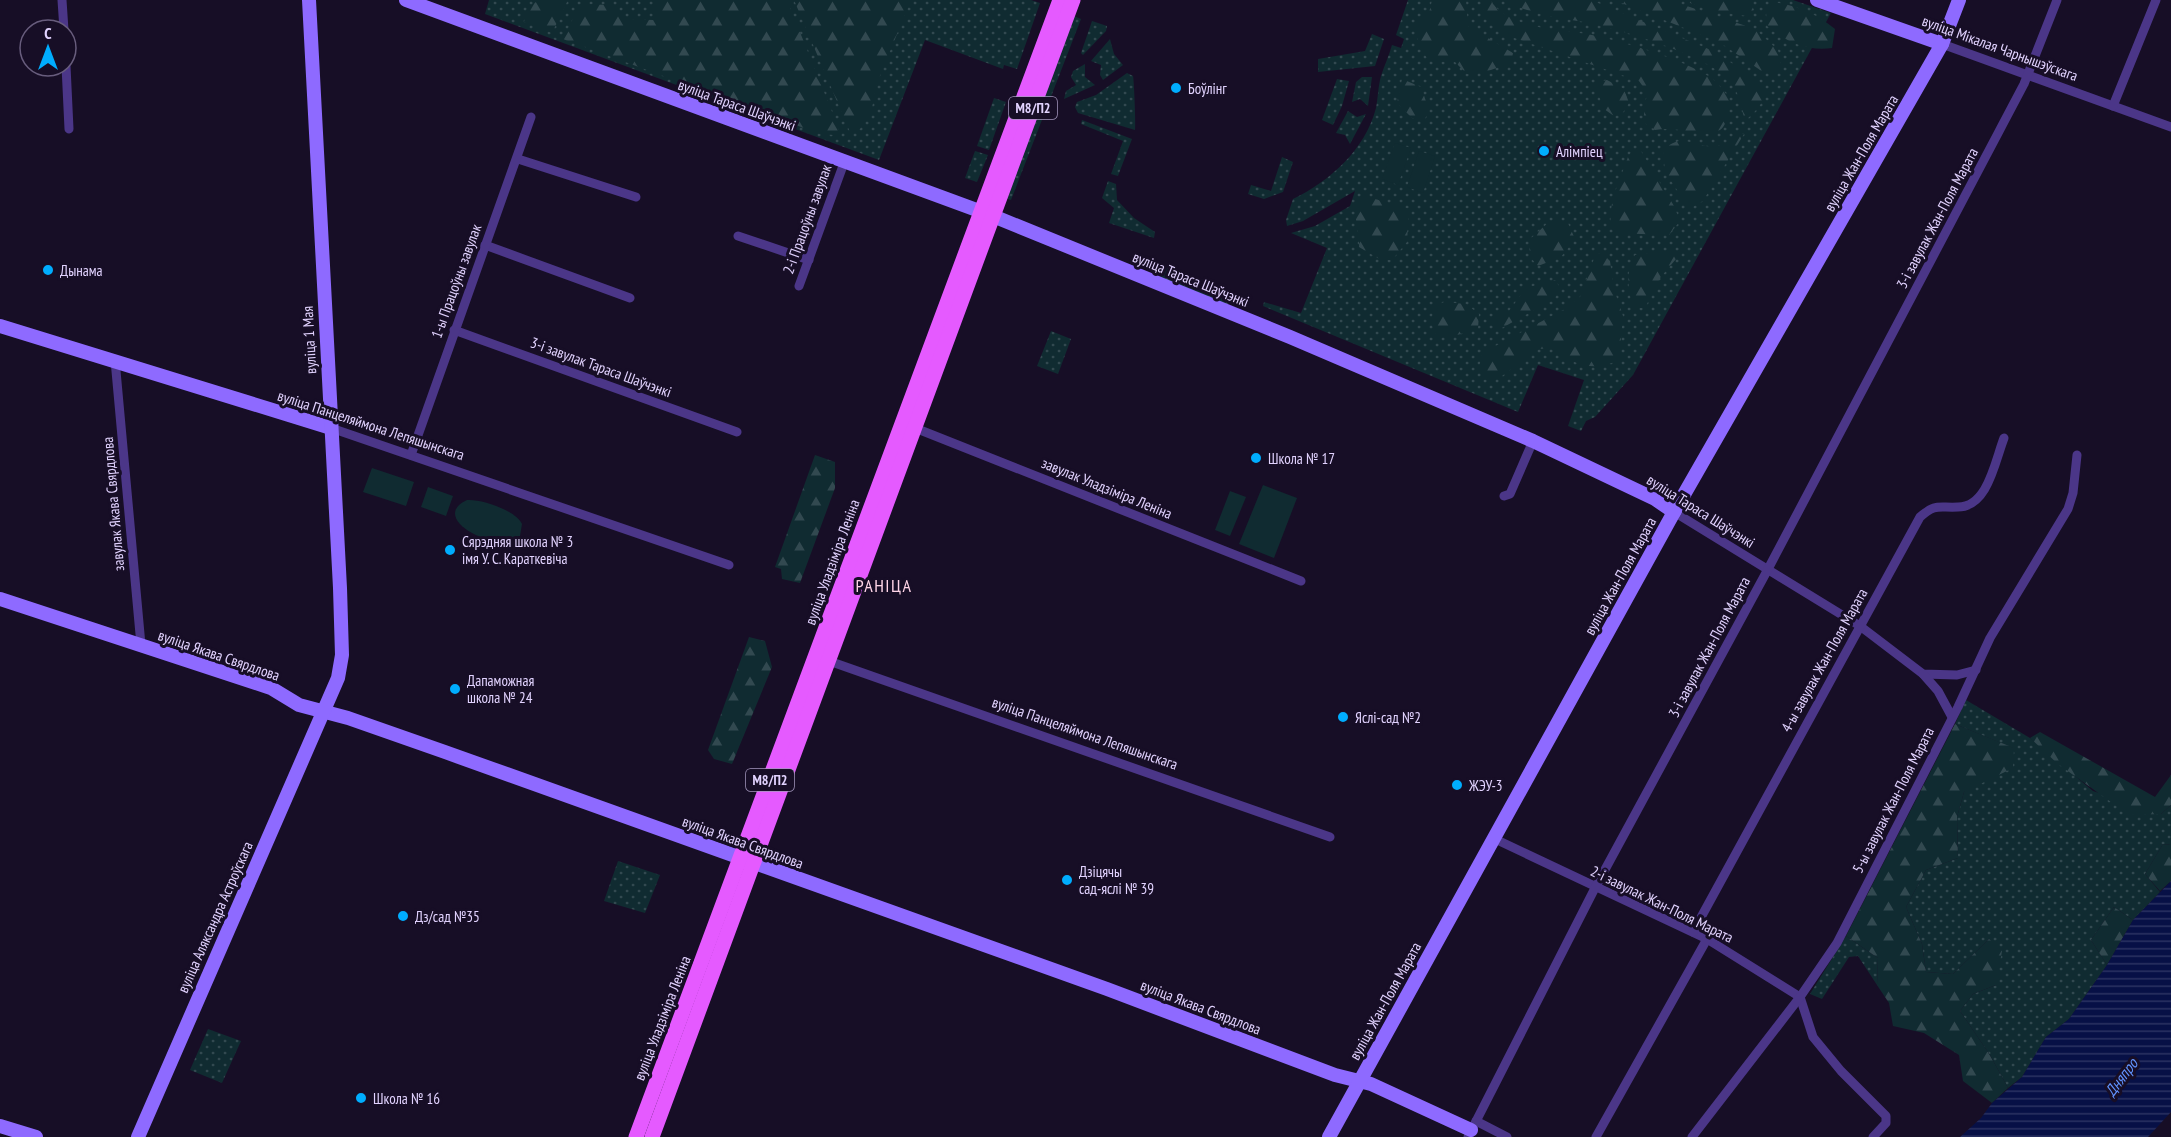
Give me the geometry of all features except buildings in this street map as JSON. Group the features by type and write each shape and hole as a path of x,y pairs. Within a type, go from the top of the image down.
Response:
{"main road":[{"name":"вуліца Уладзіміра Леніна","path":"652,1137 748,862 987,214 1060,0"},
{"name":"вуліца Уладзіміра Леніна","path":"987,214 1073,0"},
{"name":"вуліца Уладзіміра Леніна","path":"636,1137 829,661 909,425"}],"street":[{"path":"62,0 63,18"},
{"name":"вуліца 1 Мая","path":"309,0 342,656 338,678 325,712"},
{"name":"вуліца Тараса Шаўчэнкі","path":"406,0 987,214 1262,325 1533,441 1655,499 1767,571 1860,626 1923,674 1938,690 1952,717"},
{"name":"вуліца Жан-Поля Марата","path":"1329,1137 1674,512 1942,44 1959,0"},
{"name":"3-і завулак Жан-Поля Марата","path":"1472,1129 1595,888 1767,571 2028,76 2057,0"},
{"path":"2113,106 2156,0"},
{"name":"вуліца Мікалая Чарнышэўскага","path":"1827,1 2171,127"},
{"path":"67,78 69,129"},
{"name":"1-ы Працоўны завулак","path":"411,454 454,330 518,159 531,117"},
{"path":"518,159 636,197"},
{"name":"2-і Працоўны завулак","path":"799,286 844,162"},
{"path":"738,236 808,260"},
{"path":"485,245 630,298"},
{"name":"вуліца Панцеляймона Лепяшынскага","path":"0,326 411,454 729,565"},
{"name":"3-і завулак Тараса Шаўчэнкі","path":"454,330 737,432"},
{"name":"завулак Якава Свярдлова","path":"115,360 141,645"},
{"name":"завулак Уладзіміра Леніна","path":"909,425 1301,581"},
{"name":"4-ы завулак Жан-Поля Марата","path":"1692,932 1920,517 1930,508 1941,505 1957,507 1970,505 1983,493 2004,438"},
{"path":"1504,496 1510,495 1533,441"},
{"name":"5-ы завулак Жан-Поля Марата","path":"1692,1137 1800,997 1837,943 1976,670 1990,638 2068,509 2073,493 2077,455"},
{"name":"вуліца Якава Свярдлова","path":"0,598 271,688 299,705 445,752 1107,989 1335,1075 1359,1081 1472,1129 1507,1137"},
{"name":"вуліца Панцеляймона Лепяшынскага","path":"829,661 1330,837"},
{"path":"1923,674 1957,675 1976,670"},
{"name":"вуліца Аляксандра Астроўскага","path":"138,1137 325,712"},
{"name":"2-і завулак Жан-Поля Марата","path":"1494,838 1595,888 1707,939 1800,997"},
{"path":"1596,1137 1707,939"},
{"path":"1800,997 1813,1036 1841,1071 1868,1094 1886,1116 1886,1123 1873,1137"},
{"path":"0,1126 36,1137"}],"green space":[{"path":"489,0 1031,0 1040,3 1017,69 1004,65 1003,69 925,40 879,160 485,14"},
{"path":"539,0 568,0 552,33 524,22 527,8"},
{"path":"656,0 787,0 839,129 834,135 820,134 563,39 580,4 611,5 625,19 653,20"},
{"path":"794,0 911,0 877,83 872,108 860,129 850,132"},
{"path":"1408,0 1793,0 1831,13 1633,375 1595,417 1586,421 1581,431 1568,426 1584,380 1538,365 1518,412 1263,306 1264,302 1301,313 1327,248 1291,233 1315,226 1350,206 1355,191 1303,221 1287,226 1286,220 1293,199 1333,173 1355,151 1364,137 1376,108 1381,76 1392,45 1401,48 1404,39 1396,35"},
{"path":"1432,0 1466,0 1468,26 1513,53 1511,63 1485,72 1467,74 1455,62 1429,61 1419,46 1416,27 1429,13"},
{"path":"1480,0 1490,0 1510,18 1523,23 1621,42 1668,57 1697,70 1713,79 1729,97 1728,116 1723,127 1707,134 1669,129 1655,130 1643,122 1647,92 1639,81 1500,33 1486,18"},
{"path":"1505,0 1591,0 1718,53 1759,81 1764,88 1764,97 1758,108 1745,121 1732,83 1717,70 1701,61 1641,37 1589,23 1535,13"},
{"path":"1614,0 1669,0 1755,29 1778,50 1781,64 1774,74 1763,72 1719,42"},
{"path":"1682,0 1749,0 1754,10 1747,16 1712,11"},
{"path":"1773,2 1806,11 1835,29 1832,48 1805,47 1789,41 1767,26 1766,11"},
{"path":"1074,16 1081,19 1011,200 1005,198"},
{"path":"1092,21 1107,26 1106,31 1083,55 1081,53"},
{"path":"1372,34 1384,39 1375,66 1318,72 1318,59 1365,51"},
{"path":"1110,39 1114,54 1123,65 1103,80 1100,75 1101,65 1091,61"},
{"path":"1085,64 1085,77 1095,85 1064,99 1066,91 1076,85 1071,77 1073,71"},
{"path":"1127,73 1133,76 1135,130 1078,113 1075,107 1077,102 1096,95"},
{"path":"1362,77 1372,77 1368,106 1360,99 1352,102 1356,82"},
{"path":"1337,79 1349,81 1342,106 1333,125 1322,120"},
{"path":"1402,79 1421,87 1429,110 1425,119 1412,118 1397,103"},
{"path":"1607,80 1624,89 1629,103 1622,114 1614,116 1604,109 1594,83"},
{"path":"994,98 1006,102 989,150 977,146"},
{"path":"1348,111 1357,117 1366,114 1350,144 1345,135 1336,133"},
{"path":"1082,120 1132,139 1118,176 1111,174 1123,141 1081,124"},
{"path":"1739,134 1744,134 1703,201 1689,209 1665,171 1663,151 1680,141 1716,146 1727,143"},
{"path":"1395,143 1411,148 1398,185 1382,179"},
{"path":"975,151 988,155 977,182 965,178"},
{"path":"1419,151 1435,156 1423,193 1407,187"},
{"path":"1632,151 1641,151 1674,206 1680,221 1669,235 1614,233 1611,225 1612,205"},
{"path":"1282,157 1293,162 1283,192 1264,199 1248,194 1251,185 1271,191"},
{"path":"1108,181 1116,184 1117,200 1134,218 1155,232 1154,238 1109,223 1114,208 1102,198"},
{"path":"1368,197 1409,209 1407,242 1392,260 1381,260 1359,247 1356,201"},
{"path":"1550,221 1568,223 1575,239 1561,257 1538,266 1530,257 1529,240"},
{"path":"1657,252 1681,253 1660,278 1645,308 1633,308 1628,281 1635,255"},
{"path":"1596,253 1603,254 1610,261 1614,289 1623,316 1619,360 1601,366 1585,365 1569,359 1554,348 1539,349 1502,376 1483,380 1479,368 1482,353 1563,310 1580,297"},
{"path":"1164,265 1234,292 1232,301 1226,305 1160,279"},
{"path":"1555,280 1561,289 1553,300 1500,329 1491,323 1498,312 1509,311 1526,288"},
{"path":"1444,302 1466,304 1479,314 1478,329 1437,338 1432,325 1433,307"},
{"path":"1051,331 1071,339 1058,374 1037,366"},
{"path":"815,455 835,462 835,488 800,583 782,579 781,569 775,567"},
{"path":"372,468 414,482 406,506 363,492"},
{"path":"1263,485 1297,498 1274,558 1239,544"},
{"path":"428,487 453,496 446,516 421,507"},
{"path":"1230,491 1246,497 1230,536 1215,530"},
{"path":"467,500 489,503 513,514 522,524 520,536 511,541 498,541 471,533 455,516 457,508"},
{"path":"749,637 765,641 772,667 732,764 714,759 708,750"},
{"path":"1966,700 2030,738 2093,791 2161,814 2171,805 2171,845 2163,844 2145,874 2160,892 2133,920 2114,907 2091,940 2107,965 2069,1019 2046,1037 2022,1077 2008,1088 1990,1055 1960,1011 1973,994 1996,985 1989,939 1953,974 1926,972 1922,944 1906,907 1926,870 1958,858 1957,817 1964,792 2013,748 1955,724"},
{"path":"1955,724 2014,748 2013,768 1964,792 1957,817 1958,858 1926,870 1906,907 1922,944 1926,972 1953,974 1989,939 2002,951 1996,985 1973,994 1960,1011 1990,1055 2008,1088 1992,1103 1963,1081 1959,1055 1924,1033 1893,1026 1889,1003 1877,985 1878,958 1846,936"},
{"path":"2040,732 2155,797 2171,775 2171,805 2161,814 2129,815 2058,764 2030,738"},
{"path":"2163,844 2171,845 2171,881 2160,891 2145,874"},
{"path":"618,861 660,875 645,913 604,901"},
{"path":"2114,907 2133,920 2107,965 2091,940"},
{"path":"1846,936 1878,958 1877,985 1858,956 1849,957 1822,999 1810,994"},
{"path":"208,1029 241,1041 222,1083 190,1070"}],"water":[{"name":"Дняпро","path":"2171,881 2171,1112 2148,1137 1960,1137 1981,1118 1992,1103 2022,1077 2046,1037 2069,1019 2107,965 2133,920"}],"place":[{"name":"Боўлінг","path":"1176,88"},
{"name":"Алімпіец","path":"1544,151"},
{"name":"Дынама","path":"48,270"},
{"name":"Школа № 17","path":"1256,458"},
{"name":"Сярэдняя школа № 3 імя У. С. Караткевіча","path":"450,550"},
{"name":"Дапаможная школа № 24","path":"455,689"},
{"name":"Яслі-сад №2","path":"1343,717"},
{"name":"ЖЭУ-3","path":"1457,785"},
{"name":"Дзіцячы сад-яслі № 39","path":"1067,880"},
{"name":"Дз/сад №35","path":"403,916"},
{"name":"Школа № 16","path":"361,1098"}],"district":[{"name":"РАНІЦА","path":"884,585"}]}
